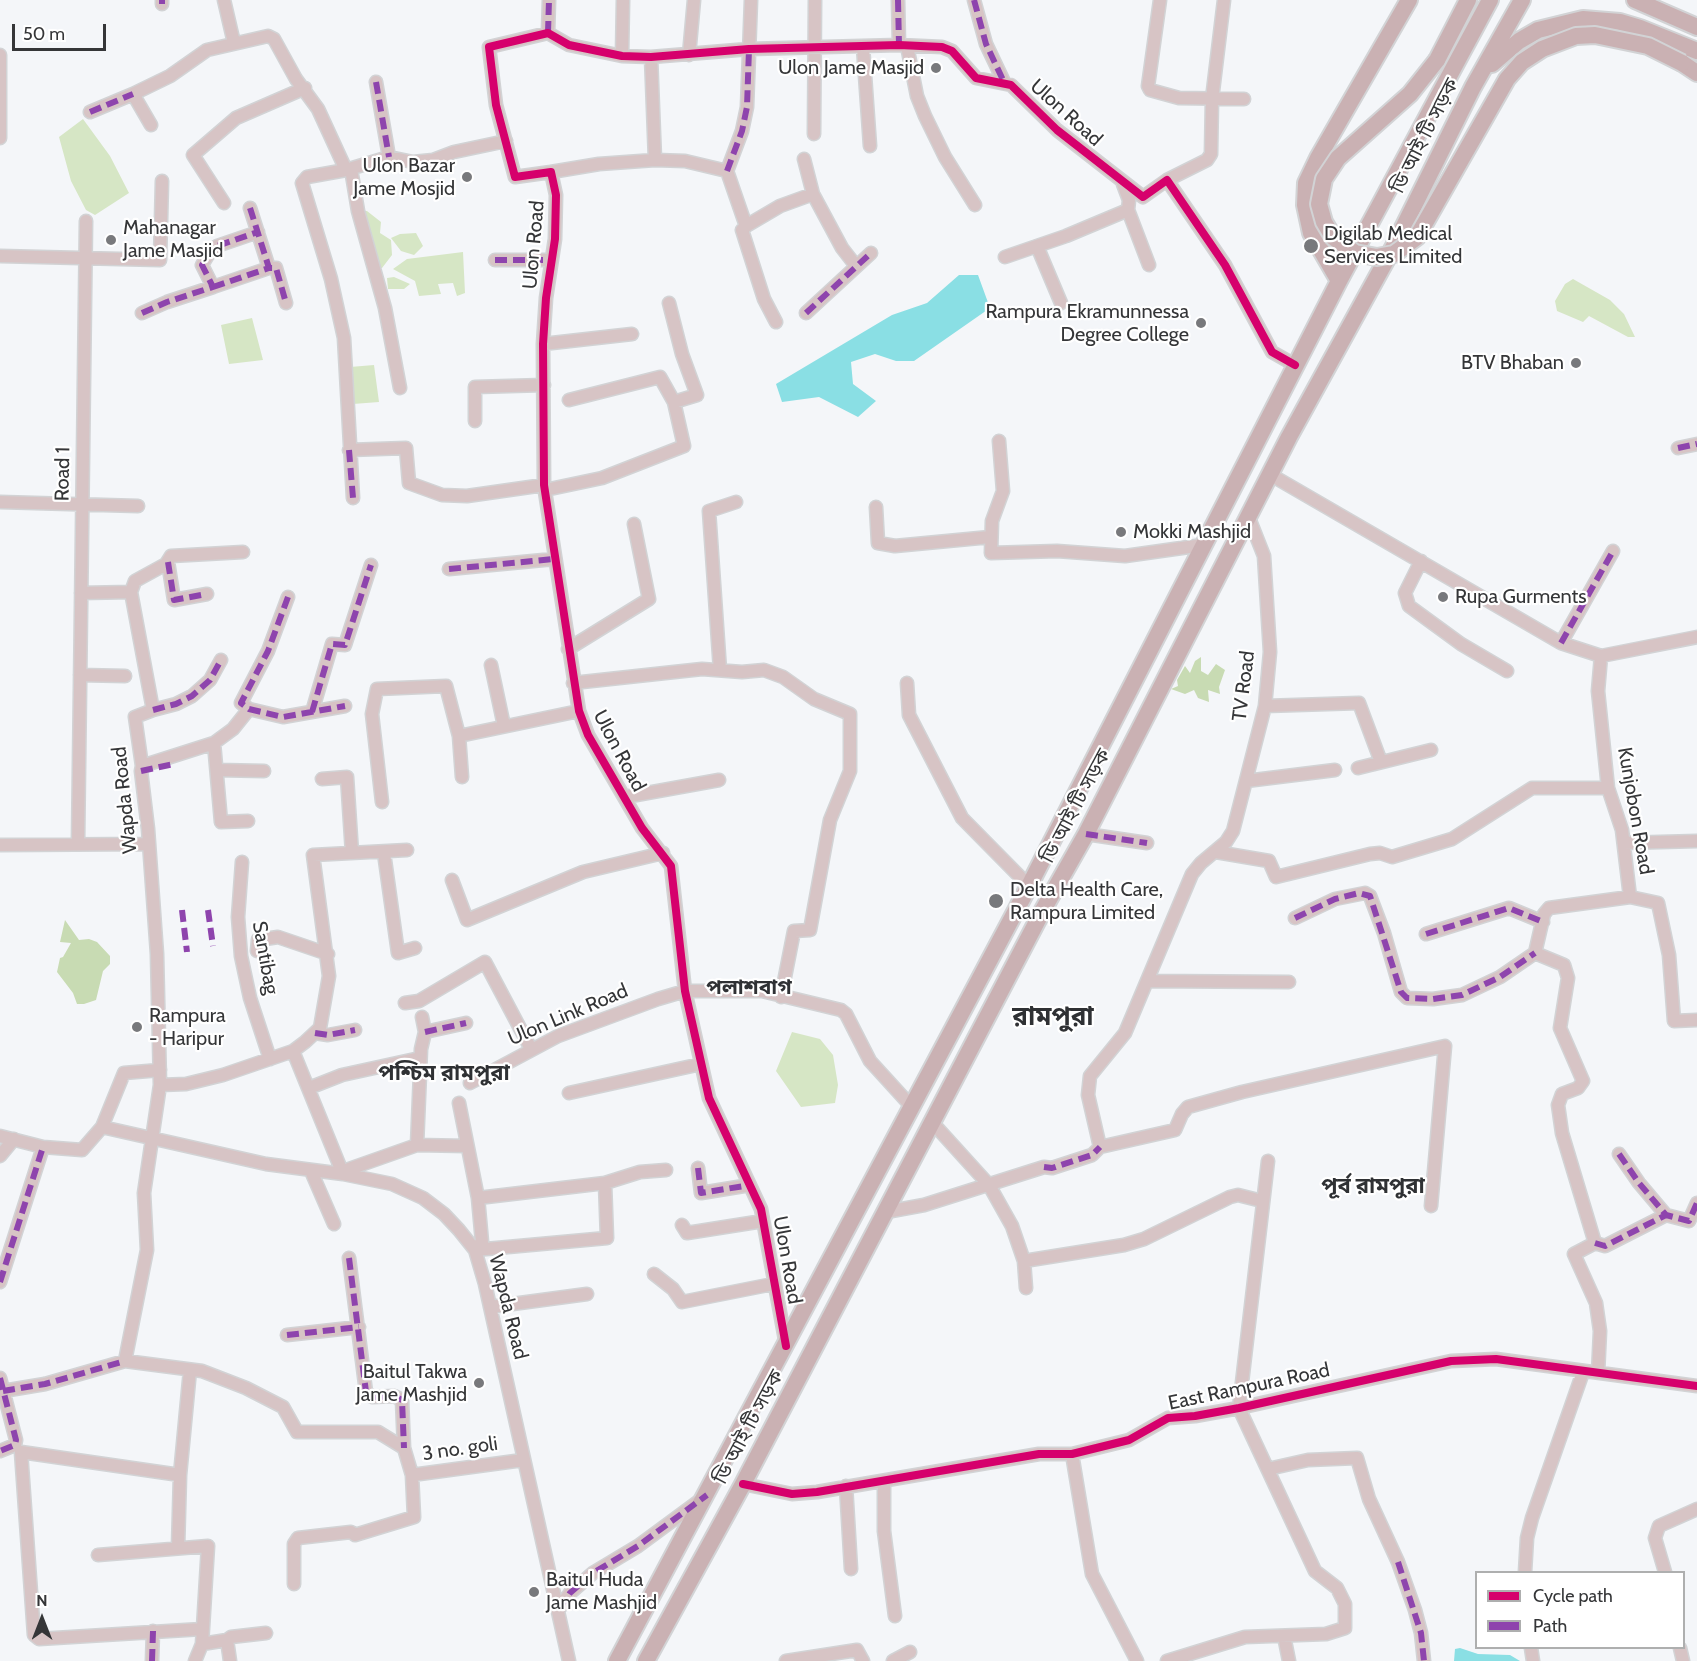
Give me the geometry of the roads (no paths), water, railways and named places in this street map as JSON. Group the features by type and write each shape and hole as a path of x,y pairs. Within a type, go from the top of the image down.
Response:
{"main road":[{"path":"1340,281 1311,233 1305,205 1306,183 1318,158 1409,0"},
{"path":"1457,25 1459,0"},
{"path":"1468,0 1437,60 1410,94 1338,158 1324,179 1320,204 1324,222 1334,237 1355,253 1377,257 1394,254 1417,237 1507,79 1522,62 1542,49 1576,36 1595,35 1648,46 1697,73"},
{"name":"ডি আই টি সড়ক","path":"617,1661 1029,886 1296,365 1490,0"},
{"name":"ডি আই টি সড়ক","path":"646,1661 743,1484 886,1212 931,1121 1086,834 1270,475 1394,246 1473,87 1522,0"},
{"path":"1635,0 1697,27"},
{"path":"1473,87 1489,67 1519,41 1538,30 1573,19 1620,22 1697,51"},
{"path":"923,1084 945,1095"}],"street":[{"path":"224,0 234,43"},
{"path":"548,33 549,0"},
{"path":"622,56 623,0"},
{"path":"689,55 694,0"},
{"path":"746,226 727,171 742,131 747,107 751,0"},
{"path":"814,135 815,0"},
{"path":"898,0 903,45 925,116 945,157 975,205"},
{"path":"974,0 986,44 1004,82"},
{"path":"1160,0 1148,86 1150,90 1179,98 1244,99"},
{"path":"1005,256 1037,246 1128,207 1167,180 1207,160 1211,154 1212,99 1224,0"},
{"name":"Ulon Road","path":"786,1346 763,1221 750,1185 709,1098 685,991 671,866 642,828 588,735 579,711 554,560 545,488 543,344 557,207 550,172 515,177 496,105 489,47 548,33 568,45 622,56 651,57 749,50 816,50 903,45 942,47 952,51 976,78 1011,85 1057,130 1122,183 1143,197"},
{"path":"90,112 170,76 207,50 272,36 296,79 305,88 348,170 385,308 400,388"},
{"path":"863,47 870,146"},
{"path":"0,55 0,138"},
{"path":"651,57 655,159"},
{"path":"376,82 389,157"},
{"path":"224,204 194,155 236,118 305,88"},
{"path":"133,94 151,125"},
{"path":"353,498 344,338 331,279 302,183 307,177 348,170 389,157 413,162 433,160 454,152 506,141"},
{"path":"550,172 598,164 655,159 685,160 727,171"},
{"path":"804,159 813,194 842,248 856,266"},
{"path":"1167,180 1225,265 1272,352 1296,365"},
{"path":"0,256 160,260 162,181"},
{"path":"1122,183 1128,207 1149,265"},
{"path":"776,322 764,299 742,230 780,206 813,194"},
{"path":"250,208 269,268"},
{"name":"Road 1","path":"78,844 86,221"},
{"path":"213,287 202,265 208,255 217,246 258,232"},
{"path":"1037,246 1061,303"},
{"path":"806,313 871,253"},
{"path":"495,260 551,260"},
{"path":"142,313 167,302 269,268 276,268 286,303"},
{"path":"669,303 682,354 697,395 674,402"},
{"path":"543,344 632,334"},
{"path":"349,450 406,448 409,483 442,495 467,495 545,488 602,478 684,446 674,402 660,377 569,400"},
{"path":"475,421 475,387 544,385"},
{"path":"999,441 1003,491 995,508 990,537 991,553 1057,551 1125,556 1203,545"},
{"path":"1678,448 1697,444"},
{"path":"1270,475 1561,643 1601,656 1697,637"},
{"path":"0,502 138,506"},
{"path":"720,670 709,511 736,502"},
{"path":"876,507 878,543 895,546 990,537"},
{"name":"TV Road","path":"1100,1147 1088,1095 1090,1076 1125,1033 1189,880 1201,863 1226,842 1237,822 1265,706 1270,652 1264,556 1249,518"},
{"path":"568,649 650,599 634,524"},
{"path":"1561,643 1613,551"},
{"path":"221,660 210,680 192,696 176,704 153,710 131,592 135,581 168,562 171,556 243,552"},
{"path":"449,568 554,560"},
{"path":"1421,561 1406,593 1409,606 1461,644 1507,671"},
{"path":"168,562 174,600 207,594"},
{"path":"312,712 332,644 345,645 371,564"},
{"path":"81,593 131,592"},
{"path":"288,597 268,651 242,697 242,703 249,709 283,717 345,706"},
{"name":"Kunjobon Road","path":"1601,656 1598,691 1608,788 1624,843 1630,897 1658,903 1669,955 1674,1021 1697,1020"},
{"path":"491,665 504,726"},
{"path":"573,683 702,669 742,672 764,669 783,678 814,699 850,714 850,771 830,820 810,930 794,931 781,997"},
{"path":"80,675 125,676"},
{"path":"907,682 909,715 962,818 1029,886"},
{"path":"382,802 372,714 377,690 446,686 459,736 462,777"},
{"path":"1265,706 1359,703 1381,762"},
{"path":"142,766 214,743 233,729 249,709"},
{"name":"Wapda Road","path":"125,1361 147,1250 144,1193 160,1085 158,954 142,766 135,717 153,710"},
{"path":"459,736 579,711"},
{"path":"214,743 221,822 248,821"},
{"path":"1358,768 1431,750"},
{"path":"217,770 264,771"},
{"path":"1246,781 1335,770"},
{"path":"322,779 347,777 352,853"},
{"path":"625,797 719,780"},
{"path":"1216,852 1269,861 1276,877 1370,854 1380,853 1392,857 1452,839 1532,788 1608,788"},
{"path":"1086,834 1147,843"},
{"path":"1624,843 1697,841"},
{"path":"0,845 149,844"},
{"path":"160,1085 186,1084 270,1059 293,1051 315,1033 320,1028 327,997 328,954 313,855 407,850"},
{"path":"384,853 398,953 415,948"},
{"path":"452,880 467,920 583,872 663,853"},
{"name":"Santibag","path":"242,862 238,917 241,956 250,998 270,1059"},
{"path":"1296,918 1335,899 1359,893 1370,896 1401,992 1407,998 1433,999 1462,995 1500,977 1535,953 1544,914 1549,908 1630,897"},
{"path":"1426,934 1509,908 1543,922"},
{"name":"Santibag","path":"257,951 258,940 278,937 328,954"},
{"path":"1535,953 1564,965 1568,978 1560,1028 1583,1081 1578,1088 1562,1094 1558,1105 1562,1133 1595,1243"},
{"path":"405,1003 419,1001 484,962 531,1049"},
{"path":"1148,981 1288,982"},
{"name":"Ulon Link Road","path":"470,1083 531,1049 608,1017 685,991 762,991 841,1010 846,1014 870,1061 912,1106"},
{"path":"417,1145 420,1058 425,1032 422,1017"},
{"path":"425,1032 466,1023"},
{"path":"315,1033 328,1035 355,1030"},
{"path":"886,1212 924,1205 1044,1167 1052,1168 1092,1155 1100,1147 1175,1130 1188,1107 1242,1092 1269,1088 1445,1046 1431,1206"},
{"path":"293,1051 343,1174 349,1169 417,1145 466,1146"},
{"path":"309,1088 342,1075 420,1058"},
{"path":"569,1094 701,1064"},
{"path":"0,1136 43,1147 82,1150 102,1127 124,1073 160,1070"},
{"path":"459,1103 478,1198 482,1242 475,1250"},
{"path":"931,1121 989,1185 1012,1226 1024,1261 1026,1288"},
{"name":"Wapda Road","path":"102,1127 266,1164 343,1174 392,1184 423,1198 444,1214 475,1250 560,1609 569,1661"},
{"path":"0,1156 14,1139"},
{"path":"0,1282 43,1147"},
{"path":"1619,1154 1639,1184 1666,1215 1689,1221 1697,1203"},
{"path":"1167,1661 1245,1637 1336,1632 1345,1628 1347,1616 1345,1604 1337,1588 1315,1571 1239,1408 1268,1161"},
{"path":"698,1168 701,1193 750,1185"},
{"path":"478,1198 605,1183 640,1172 666,1170"},
{"path":"311,1171 334,1224"},
{"path":"475,1250 607,1238 605,1183"},
{"path":"1024,1261 1124,1245 1161,1231 1230,1197 1238,1195 1262,1201"},
{"path":"1598,1373 1600,1331 1596,1303 1574,1254 1595,1243 1605,1246 1666,1215"},
{"path":"682,1225 687,1233 763,1221"},
{"path":"294,1584 294,1544 298,1538 351,1532 355,1536 414,1516 410,1471 404,1448 402,1400 394,1396 372,1397 366,1392 349,1258"},
{"path":"654,1274 673,1289 682,1302 773,1284"},
{"path":"490,1307 587,1294"},
{"path":"287,1335 359,1327"},
{"name":"East Rampura Road","path":"743,1484 792,1494 817,1492 1038,1454 1072,1454 1129,1440 1168,1418 1239,1408 1451,1361 1496,1359 1697,1386"},
{"path":"3,1390 45,1384 125,1361 190,1370 221,1377 283,1407 297,1432 368,1430 378,1432 404,1448"},
{"path":"178,1548 180,1475 190,1370"},
{"path":"1526,1571 1527,1538 1532,1518 1583,1372"},
{"path":"0,1378 16,1440 15,1445 0,1451"},
{"path":"180,1475 21,1452 36,1638 202,1629"},
{"path":"1072,1454 1092,1574 1137,1661"},
{"path":"1268,1469 1308,1460 1357,1458 1369,1499 1398,1562 1414,1610 1421,1633 1424,1661"},
{"name":"3 no. goli","path":"410,1471 524,1460"},
{"path":"884,1480 884,1531 895,1616"},
{"path":"846,1486 851,1569"},
{"path":"560,1609 570,1593 593,1572 638,1546 707,1495"},
{"path":"1665,1571 1655,1538 1659,1526 1697,1509"},
{"path":"98,1556 208,1546 202,1644 195,1661"},
{"path":"152,1661 153,1631"},
{"path":"202,1644 227,1640 231,1637 266,1633"},
{"path":"1284,1636 1288,1661"},
{"path":"227,1640 230,1661"},
{"path":"893,1661 910,1652"},
{"path":"786,1661 860,1656"}],"water":[{"path":"959,275 978,275 990,308 914,361 896,361 875,354 851,362 853,384 876,401 858,417 819,397 782,402 776,384 892,315 927,303"},
{"path":"1460,1648 1478,1654 1510,1655 1520,1661 1454,1661 1455,1649"}],"place":[{"name":"Ulon Jame Masjid","path":"936,68"},
{"name":"Ulon Bazar Jame Mosjid","path":"467,177"},
{"name":"Mahanagar Jame Masjid","path":"111,240"},
{"name":"Digilab Medical Services Limited","path":"1311,246"},
{"name":"Rampura Ekramunnessa Degree College","path":"1201,323"},
{"name":"BTV Bhaban","path":"1576,363"},
{"name":"Mokki Mashjid","path":"1121,532"},
{"name":"Rupa Gurments","path":"1443,597"},
{"name":"Delta Health Care, Rampura Limited","path":"996,901"},
{"name":"Rampura - Haripur","path":"137,1027"},
{"name":"Baitul Takwa Jame Mashjid","path":"479,1383"},
{"name":"Baitul Huda Jame Mashjid","path":"534,1592"}],"district":[{"name":"পলাশবাগ","path":"749,988"},
{"name":"রামপুরা","path":"1053,1017"},
{"name":"পশ্চিম রামপুরা","path":"444,1074"},
{"name":"পূর্ব রামপুরা","path":"1373,1187"}]}
